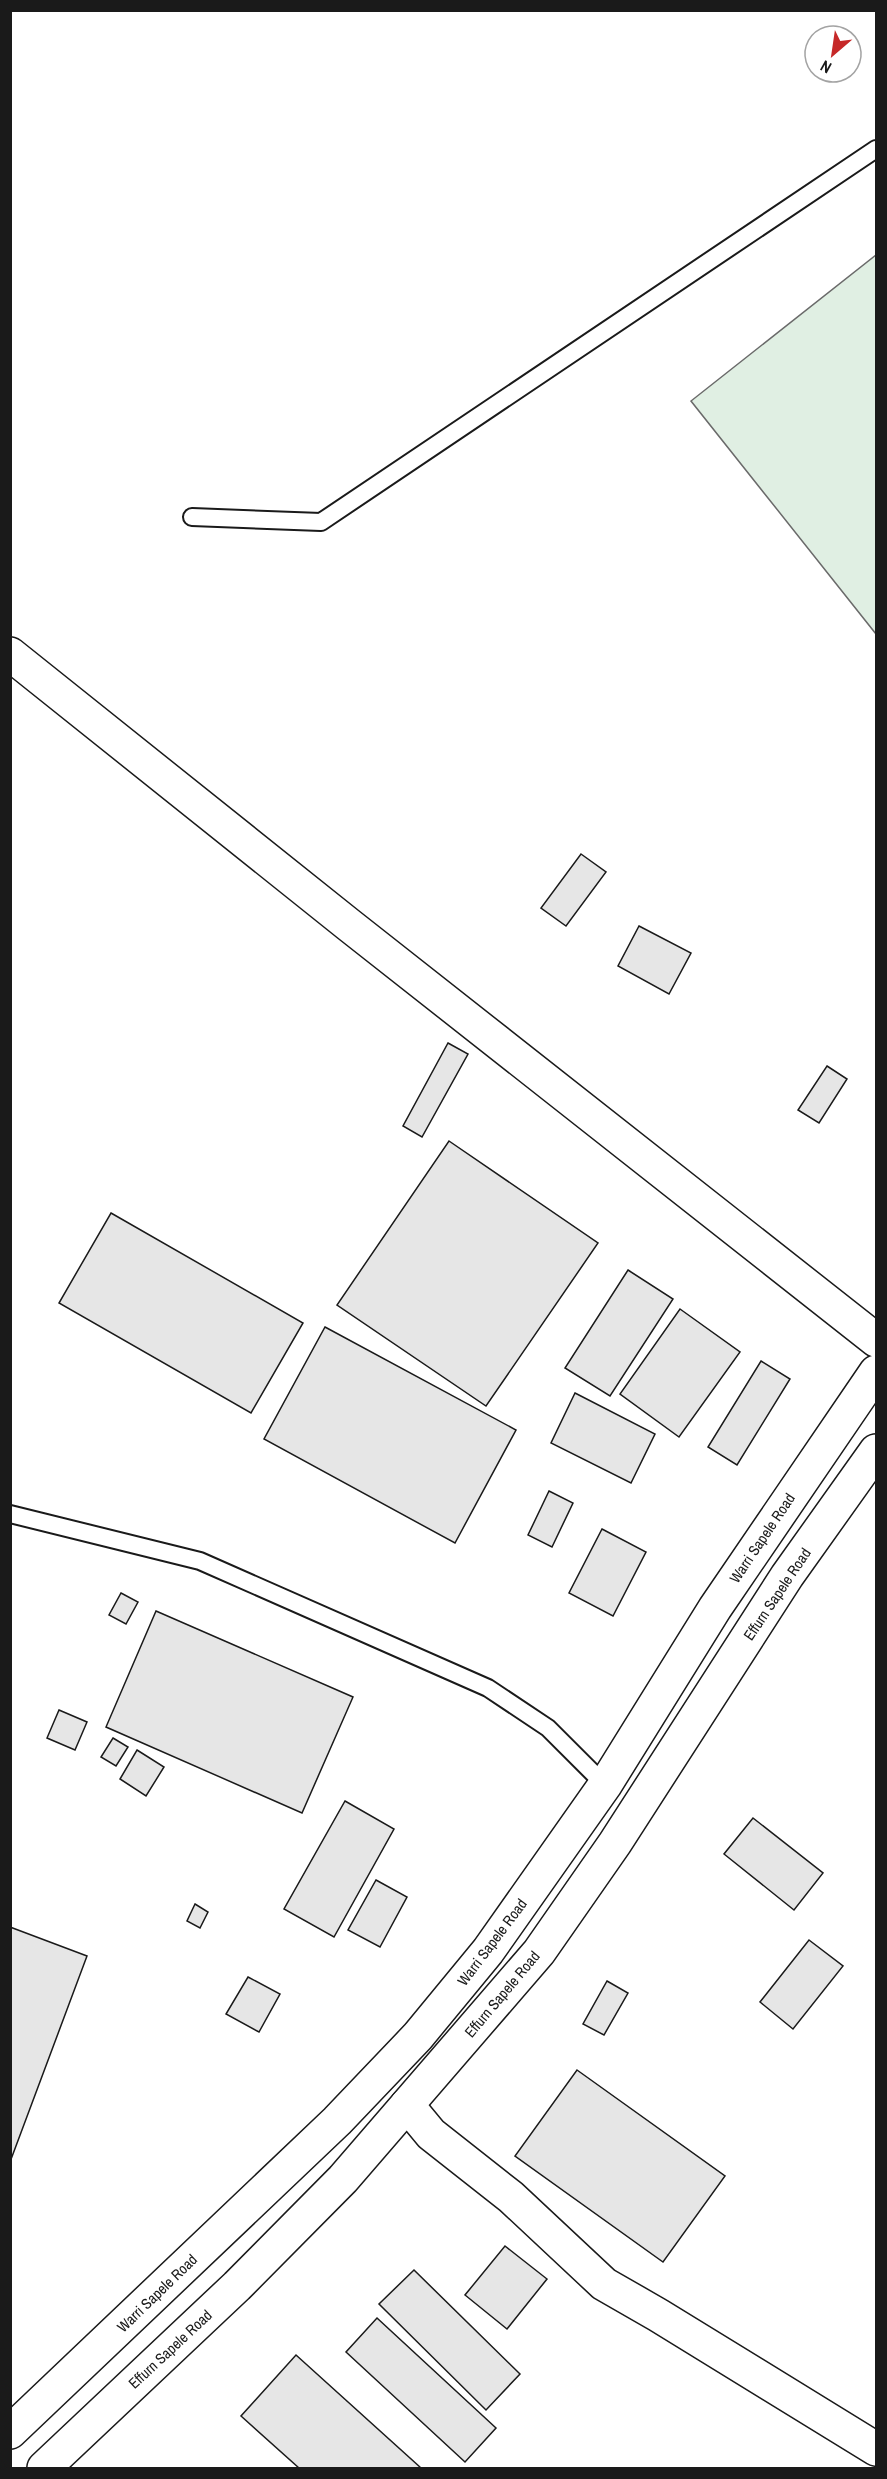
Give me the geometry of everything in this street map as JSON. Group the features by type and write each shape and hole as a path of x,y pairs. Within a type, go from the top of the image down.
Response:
{"main road":[{"path":"10,654 358,932 876,1340"},
{"name":"Warri Sapele Road","path":"10,2432 337,2121 418,2036 488,1951 605,1785 750,1554 876,1372"},
{"name":"Effurn Sapele Road","path":"44,2469 237,2286 335,2187 538,1952 615,1844 787,1576 876,1451"},
{"path":"750,1554 787,1576"},
{"path":"407,2105 431,2134 511,2197 604,2284 658,2314 876,2449"}],"lane":[{"path":"192,517 321,522 876,149"},
{"path":"10,1514 200,1561 488,1688 548,1728 605,1785"}],"green space":[{"path":"876,255 876,634 691,401"}],"building":[{"path":"581,854 606,872 566,926 541,908"},
{"path":"639,926 691,953 669,994 618,966"},
{"path":"448,1043 468,1054 422,1137 403,1126"},
{"path":"827,1066 847,1079 819,1123 798,1110"},
{"path":"449,1141 598,1243 486,1406 337,1305"},
{"path":"111,1213 303,1323 251,1413 59,1303"},
{"path":"628,1270 673,1299 610,1396 565,1368"},
{"path":"680,1309 740,1352 679,1437 620,1394"},
{"path":"325,1327 516,1430 455,1543 264,1439"},
{"path":"761,1361 790,1379 737,1465 708,1447"},
{"path":"575,1393 655,1434 631,1483 551,1443"},
{"path":"549,1491 573,1503 552,1547 528,1535"},
{"path":"602,1529 646,1552 613,1616 569,1593"},
{"path":"121,1593 138,1602 126,1624 109,1615"},
{"path":"156,1611 353,1697 302,1813 106,1727"},
{"path":"59,1710 87,1722 75,1750 47,1738"},
{"path":"113,1738 128,1747 116,1766 101,1757"},
{"path":"137,1750 164,1767 146,1796 120,1779"},
{"path":"345,1801 394,1829 334,1937 284,1909"},
{"path":"753,1818 823,1873 794,1910 724,1854"},
{"path":"376,1880 407,1897 380,1947 348,1930"},
{"path":"195,1904 208,1912 200,1928 187,1921"},
{"path":"10,1927 87,1956 10,2162"},
{"path":"809,1940 843,1966 793,2029 760,2002"},
{"path":"248,1977 280,1994 259,2032 226,2014"},
{"path":"607,1981 628,1993 604,2035 583,2024"},
{"path":"577,2070 725,2176 663,2262 515,2156"},
{"path":"505,2246 547,2279 507,2329 465,2295"},
{"path":"414,2270 520,2374 486,2410 379,2304"},
{"path":"377,2318 496,2428 465,2462 346,2352"},
{"path":"296,2355 421,2468 299,2468 241,2416"}]}
